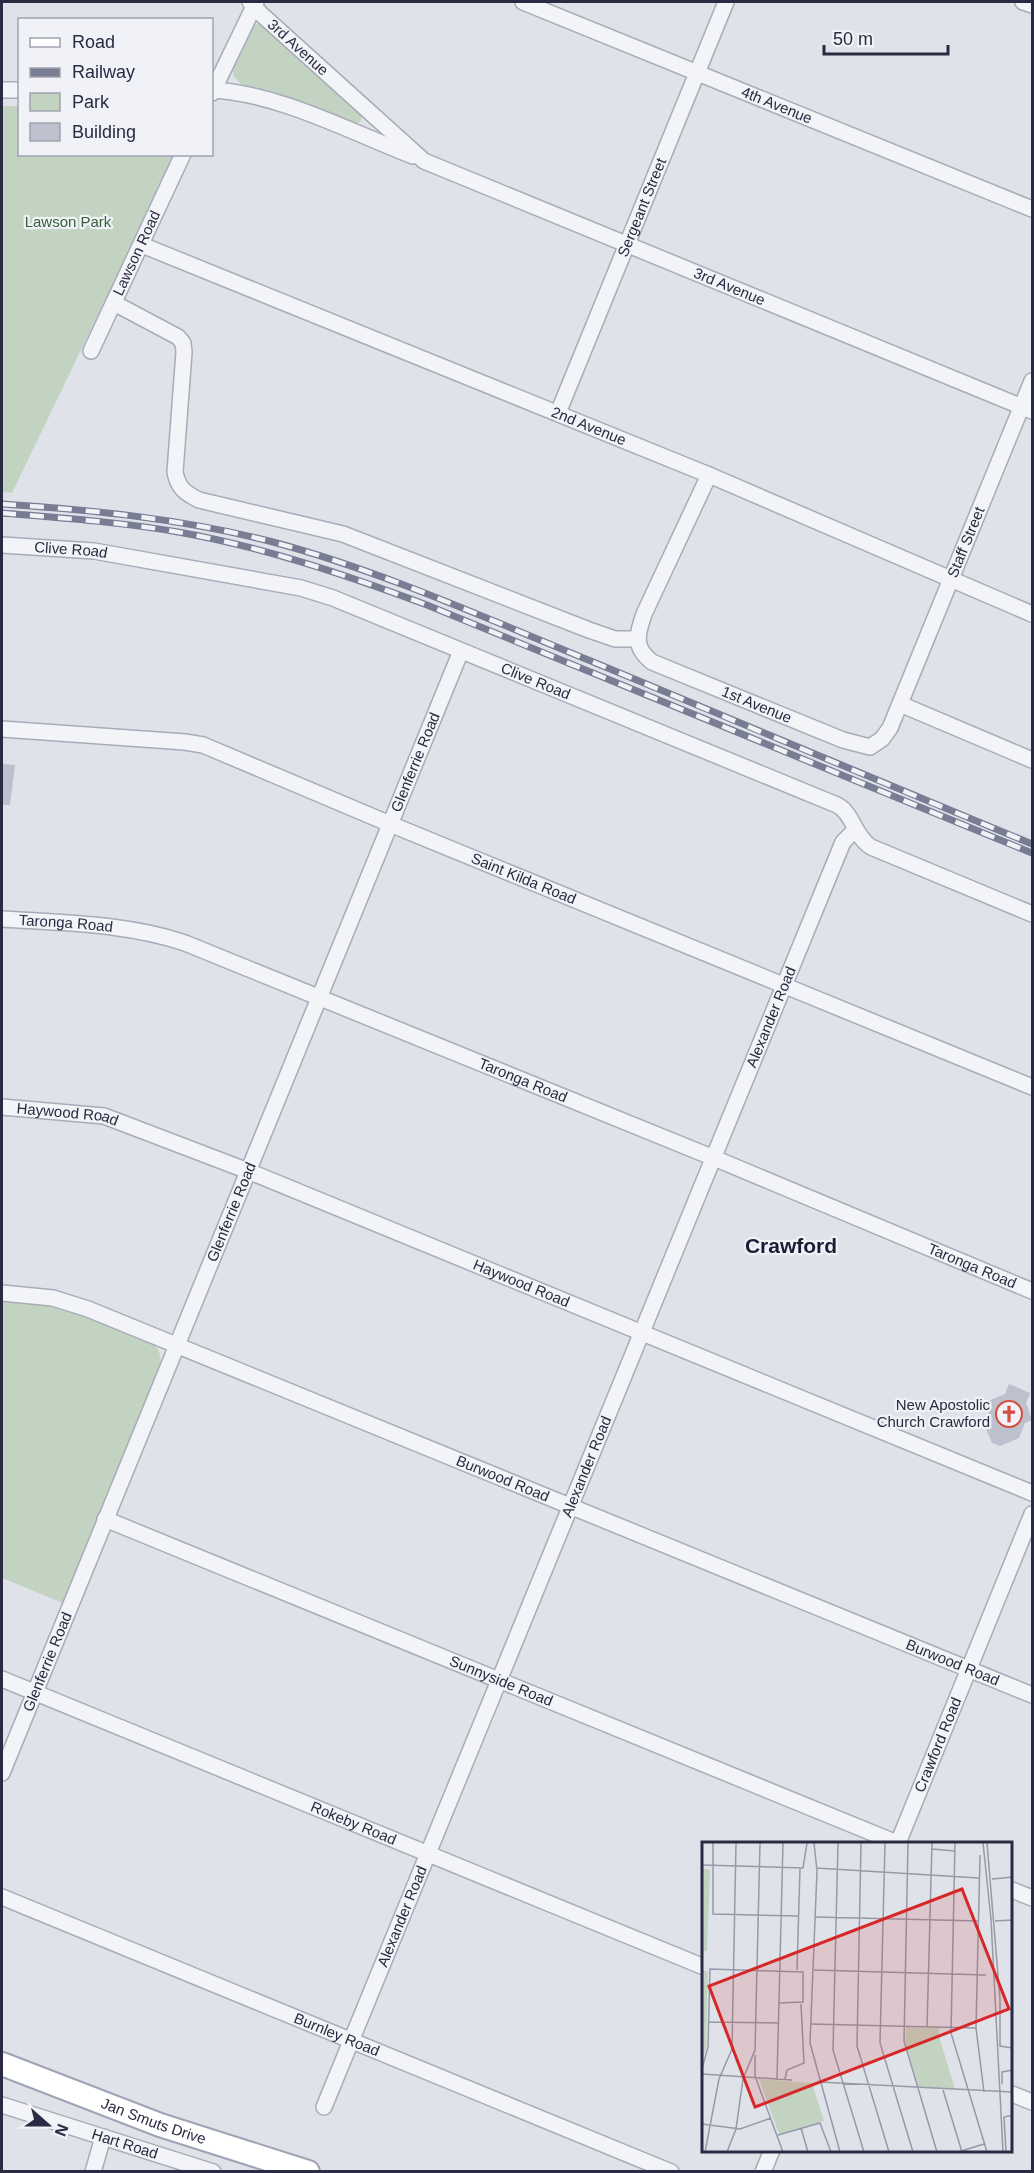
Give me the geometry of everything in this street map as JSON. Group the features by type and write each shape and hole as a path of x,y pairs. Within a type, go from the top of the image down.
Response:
{"main road":[{"name":"Jan Smuts Drive","path":"2,2064 160,2125 308,2172"}],"street":[{"name":"4th Avenue","path":"523,2 698,71 1032,209"},
{"name":"Sergeant Street","path":"558,413 726,2"},
{"path":"1023,2 1032,5"},
{"path":"213,89 253,3"},
{"name":"3rd Avenue","path":"253,3 424,161"},
{"path":"2,90 18,90"},
{"name":"3rd Avenue","path":"213,91 231,92 285,105 1027,409"},
{"path":"360,135 372,113"},
{"name":"Lawson Road","path":"91,351 182,156"},
{"name":"2nd Avenue","path":"142,245 709,475 1032,614"},
{"path":"114,303 178,337 183,343 175,472 177,484 186,493 199,500 342,534 615,639 638,639 644,614 709,475"},
{"name":"Staff Street","path":"900,704 951,580 1027,409 1032,381"},
{"name":"Clive Road","path":"2,545 94,551 301,588 333,598 837,805 846,811 855,830 866,844 878,851 1032,914"},
{"name":"1st Avenue","path":"638,639 638,645 644,655 652,662 856,744 870,747 882,739 890,728 900,704"},
{"name":"Glenferrie Road","path":"2,1773 461,651"},
{"path":"900,704 1032,760"},
{"name":"Saint Kilda Road","path":"2,729 194,743 1032,1087"},
{"name":"Alexander Road","path":"324,2107 843,842 855,830"},
{"name":"Taronga Road","path":"2,919 112,927 159,934 184,943 714,1158 1032,1291"},
{"name":"Haywood Road","path":"2,1107 81,1113 110,1118 248,1171 1032,1493"},
{"name":"Burwood Road","path":"2,1293 66,1301 1032,1695"},
{"name":"Crawford Road","path":"898,1842 1032,1514"},
{"name":"Sunnyside Road","path":"105,1518 896,1842"},
{"name":"Rokeby Road","path":"2,1679 702,1966"},
{"path":"1013,1891 1032,1898"},
{"name":"Burnley Road","path":"2,1897 670,2172"},
{"path":"1013,2095 1032,2102"},
{"name":"Hart Road","path":"2,2105 213,2172"},
{"path":"93,2172 103,2137"},
{"path":"763,2172 772,2152"}],"green space":[{"path":"256,24 262,25 361,114 361,121 352,124 280,94 242,85 234,77 232,69"},
{"name":"Lawson Park","path":"2,106 18,106 18,156 175,156 12,493 2,492"},
{"path":"2,1301 53,1305 76,1312 149,1341 160,1354 160,1365 63,1603 2,1578"}],"building":[{"path":"2,764 15,765 10,805 2,805"},
{"name":"New Apostolic Church Crawford","path":"1009,1384 1030,1393 1026,1403 1032,1420 1025,1423 1019,1438 1000,1446 992,1443 984,1424 991,1407 988,1401 1005,1394"}],"railway":[{"path":"2,504 70,509 206,527 273,542 353,567 470,611 1032,844"},
{"path":"2,513 112,523 178,532 273,554 335,573 427,605 1032,853"}],"place":[{"name":"New Apostolic Church Crawford","path":"1009,1414"}],"district":[{"name":"Crawford","path":"791,1246"}]}
